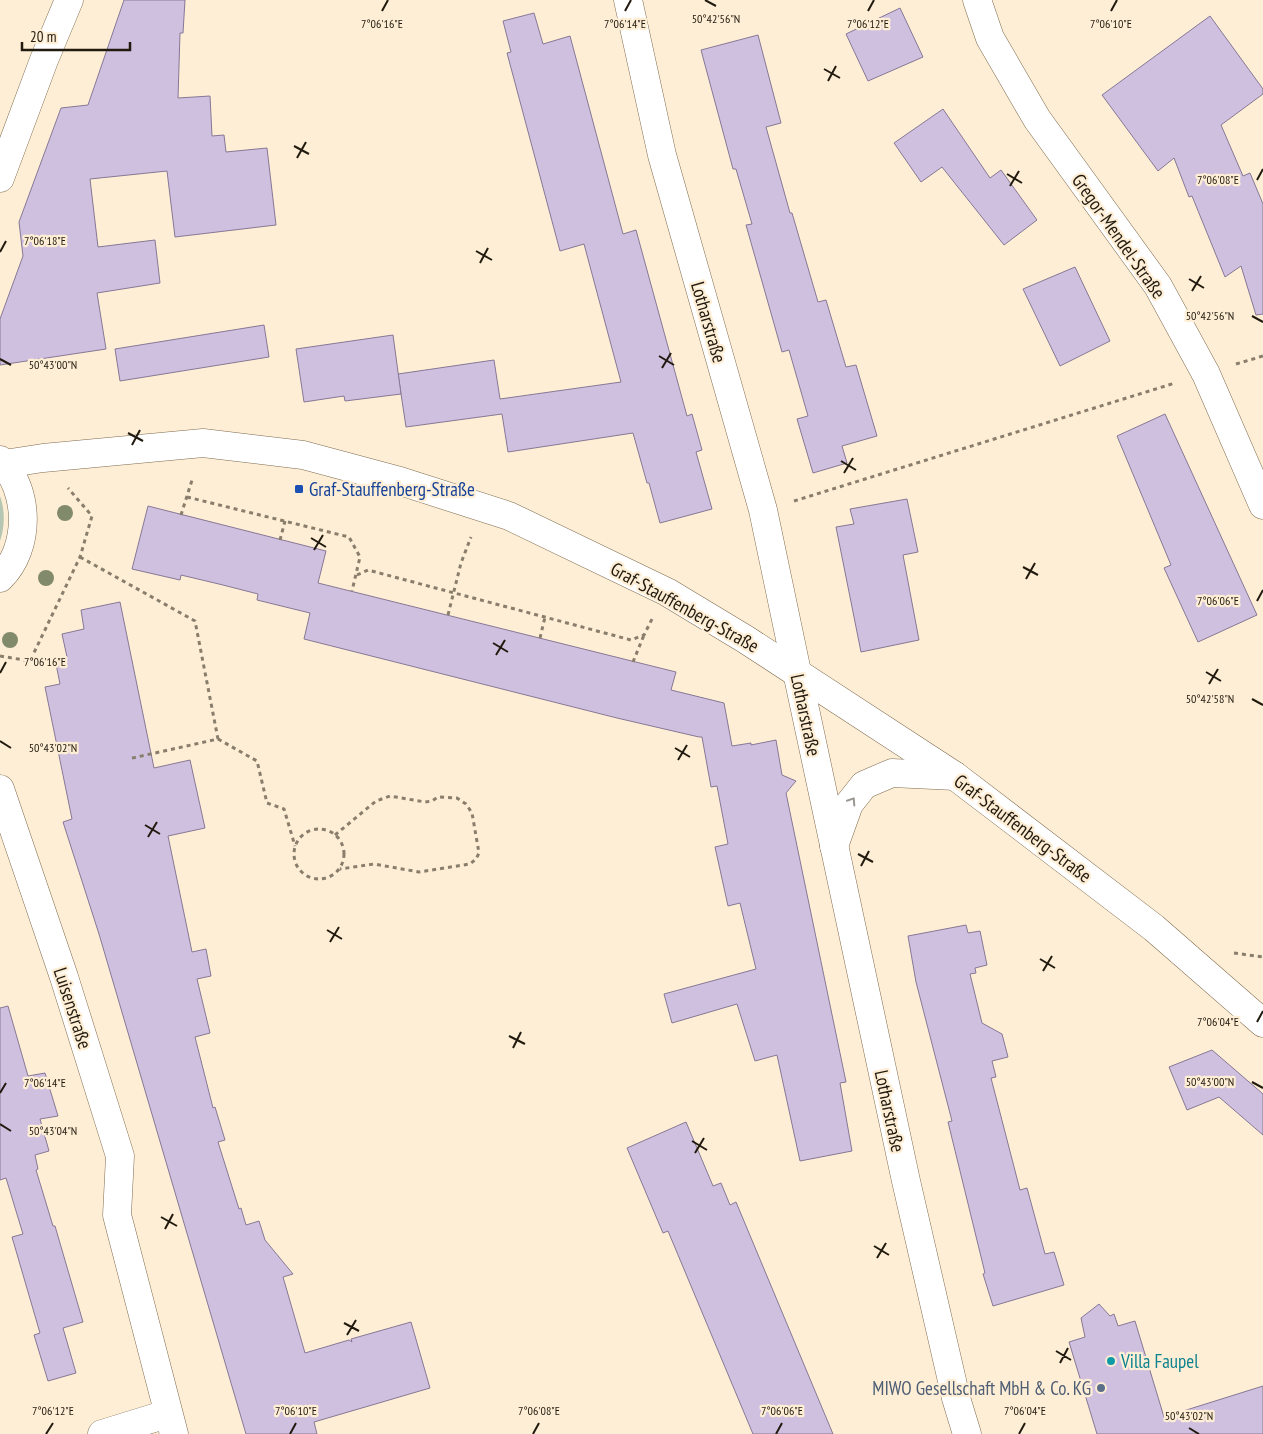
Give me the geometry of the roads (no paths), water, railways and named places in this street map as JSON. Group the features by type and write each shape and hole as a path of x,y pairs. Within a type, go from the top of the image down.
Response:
{"street":[{"path":"0,178 44,60 69,0"},
{"name":"Lotharstraße","path":"628,0 662,155 763,510 908,1190 956,1398 967,1434"},
{"name":"Gregor-Mendel-Straße","path":"977,0 990,38 1037,119 1158,286 1206,374 1263,505"},
{"name":"Graf-Stauffenberg-Straße","path":"2,462 203,443 302,455 400,481 509,516 667,592 797,672 955,776 1154,928 1263,1023"},
{"path":"0,578 15,556 21,537 23,517 21,498 15,481 2,462"},
{"path":"834,846 849,804 864,785 892,773 955,776"},
{"name":"Luisenstraße","path":"0,789 64,977 120,1156 117,1215 170,1424"},
{"path":"102,1434 170,1424"}],"place":[{"name":"Graf-Stauffenberg-Straße","path":"299,489"},
{"name":"Villa Faupel","path":"1111,1361"},
{"name":"MIWO Gesellschaft MbH & Co. KG","path":"1101,1388"}]}
